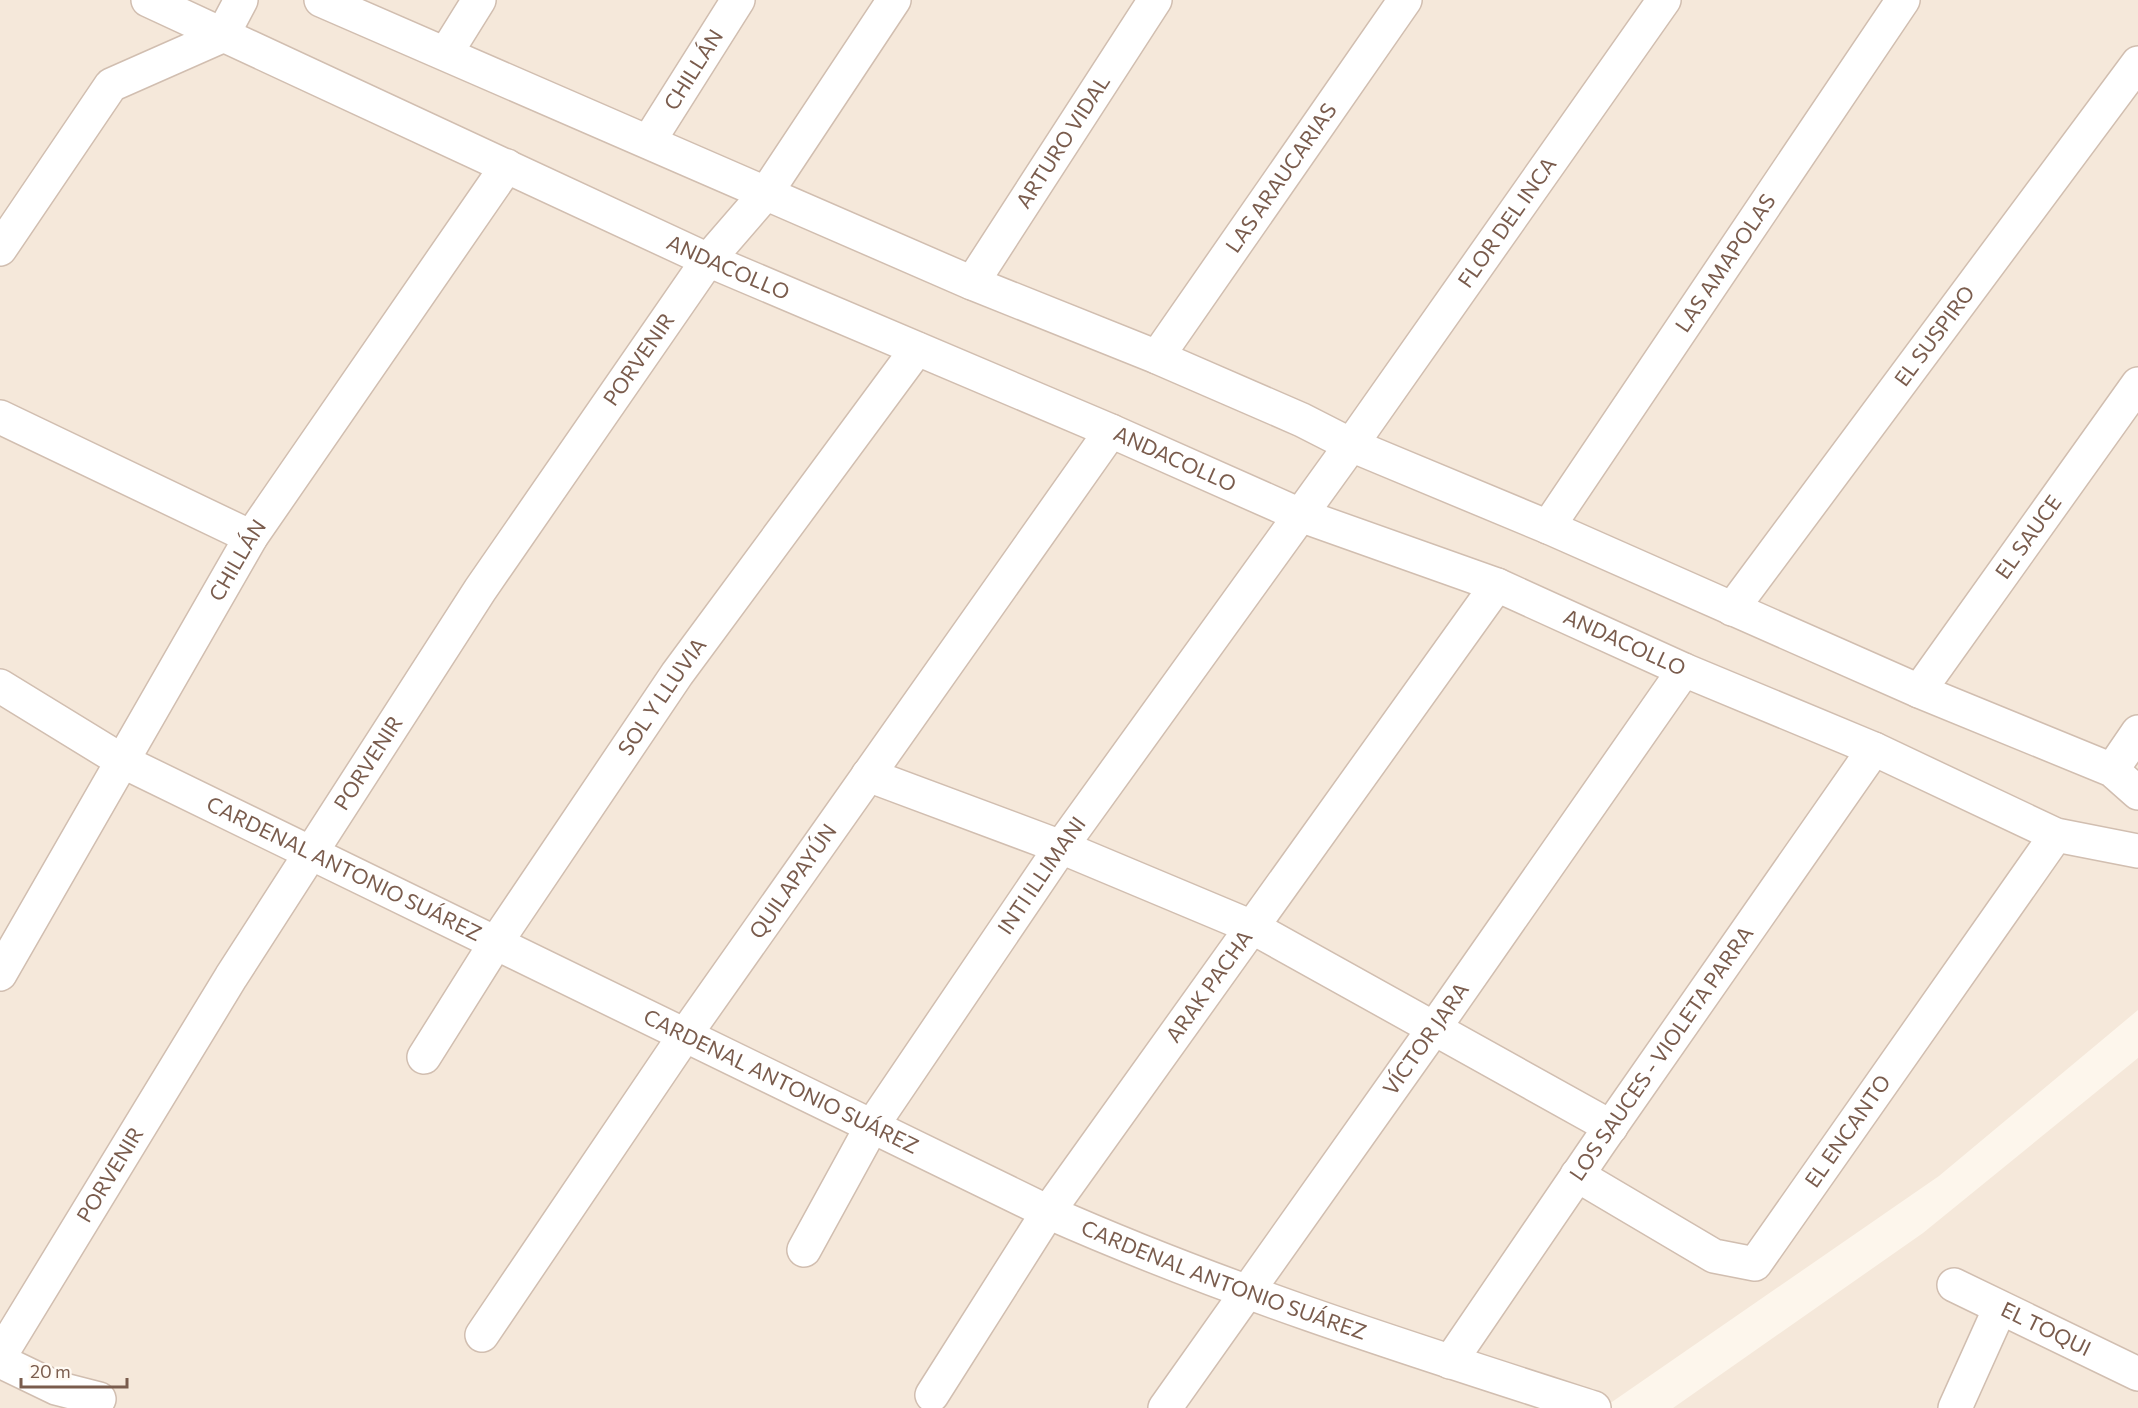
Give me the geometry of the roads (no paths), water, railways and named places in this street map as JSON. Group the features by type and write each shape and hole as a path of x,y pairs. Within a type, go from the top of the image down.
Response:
{"street":[{"name":"ANDACOLLO","path":"148,0 708,260 1300,514 1497,585 1684,669 1874,749 2056,835 2138,851"},
{"path":"0,249 111,85 222,36 242,0"},
{"path":"321,0 972,283 1158,357 1302,420 1351,445 1548,527 1919,691 2112,770 2138,793"},
{"path":"446,53 479,0"},
{"name":"CHILLÁN","path":"649,141 738,0"},
{"name":"PORVENIR","path":"0,1356 231,977 480,590 708,260 766,194 894,0"},
{"name":"ARTURO VIDAL","path":"972,283 1155,0"},
{"name":"LAS ARAUCARIAS","path":"1158,357 1406,0"},
{"name":"FLOR DEL INCA","path":"1300,514 1664,0"},
{"name":"LAS AMAPOLAS","path":"1548,527 1903,0"},
{"name":"EL SUSPIRO","path":"1732,609 2138,63"},
{"name":"CHILLÁN","path":"0,974 11,933 124,762 251,537 507,166"},
{"name":"SOL Y LLUVIA","path":"424,1057 495,944 677,674 917,350"},
{"name":"EL SAUCE","path":"1919,691 2138,384"},
{"path":"0,417 251,537"},
{"name":"QUILAPAYÚN","path":"482,1335 685,1035 1111,431"},
{"name":"INTI ILLIMANI","path":"804,1250 872,1126 1061,847 1300,514"},
{"name":"ARAK PACHA","path":"932,1395 1048,1212 1497,585"},
{"name":"VÍCTOR JARA","path":"1165,1408 1246,1290 1435,1028 1684,669"},
{"name":"CARDENAL ANTONIO SUÁREZ","path":"0,686 124,762 1048,1212 1129,1248 1450,1362 1594,1408"},
{"path":"2112,770 2138,732"},
{"name":"LOS SAUCES - VIOLETA PARRA","path":"1450,1362 1577,1175 1874,749"},
{"path":"868,775 1061,847 1252,927 1611,1127"},
{"name":"EL ENCANTO","path":"1577,1175 1714,1256 1755,1264 2056,835"},
{"name":"EL TOQUI","path":"1954,1286 2138,1374"},
{"path":"1955,1408 2000,1308"},
{"path":"0,1361 56,1388 99,1399"}]}
